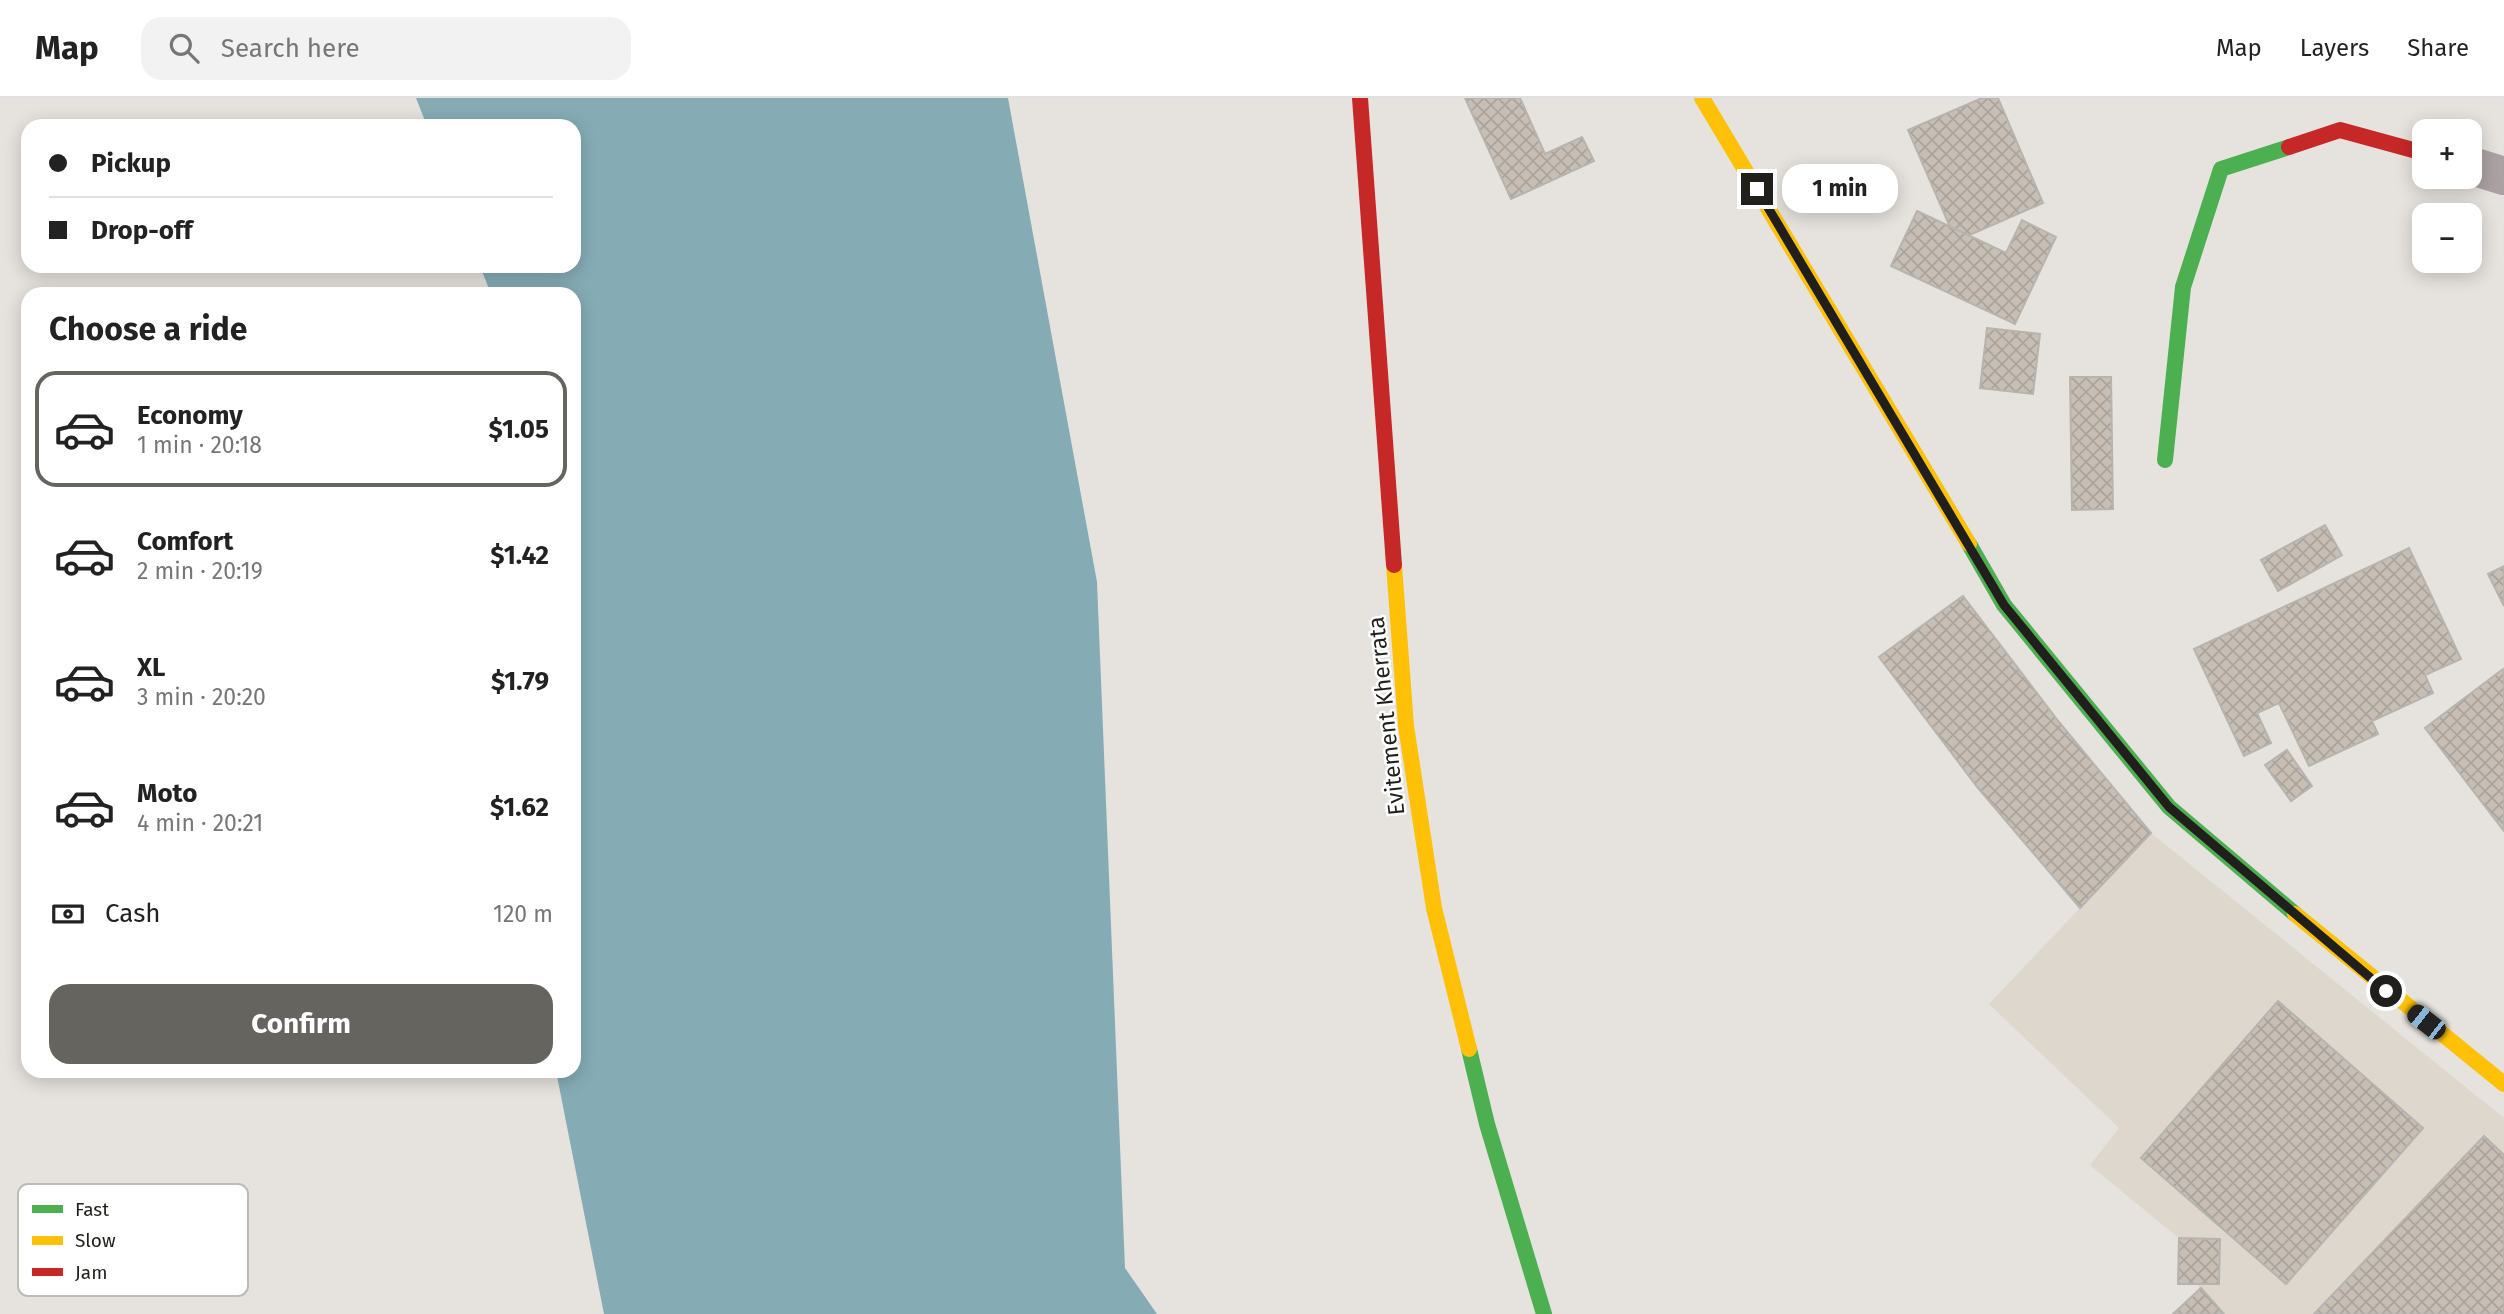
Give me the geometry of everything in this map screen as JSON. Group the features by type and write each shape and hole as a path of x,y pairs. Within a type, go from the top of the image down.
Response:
{"main road":[{"name":"Evitement Kherrata","path":"1360,98 1408,739 1434,908 1487,1124 1544,1314"},
{"path":"1702,98 2013,616 2169,807 2367,975 2504,1084"},
{"path":"2165,460 2183,287 2221,169 2340,131 2412,150"}],"street":[{"path":"2482,169 2504,176"}],"shaded area":[{"path":"2151,833 2504,1118 2504,1314 2198,1314 2202,1299 2187,1245 2090,1165 2119,1128 1989,1004"}],"water":[{"path":"416,98 1008,98 1097,582 1125,1268 1157,1314 604,1314 557,1078 581,1078 581,287 488,287 483,273 581,273 581,119 424,119"}],"building":[{"path":"1465,98 1520,98 1545,154 1582,137 1594,161 1511,199"},
{"path":"1982,98 1998,98 2043,203 1956,241 1908,130"},
{"path":"1917,211 2006,253 2022,220 2056,237 2015,324 1891,266"},
{"path":"1987,328 2040,334 2033,394 1980,388"},
{"path":"2070,377 2111,377 2113,509 2072,510"},
{"path":"2325,525 2342,555 2278,591 2261,560"},
{"path":"2409,548 2461,659 2425,675 2433,693 2372,721 2378,734 2309,766 2279,703 2257,713 2271,743 2244,756 2194,649"},
{"path":"2504,566 2504,606 2488,574"},
{"path":"1963,596 2059,722 2151,833 2080,908 1978,788 1879,657"},
{"path":"2504,670 2504,831 2425,728"},
{"path":"2287,750 2312,786 2291,801 2265,765"},
{"path":"2278,1001 2423,1128 2286,1284 2141,1158"},
{"path":"2484,1136 2504,1155 2504,1314 2314,1314"},
{"path":"2179,1238 2220,1239 2219,1284 2178,1284"},
{"path":"2201,1288 2224,1314 2173,1314"}],"traffic: fast":[{"path":"2165,460 2183,287 2221,169 2289,147"},
{"path":"1969,544 2004,605 2169,807 2295,914"},
{"path":"1469,1049 1487,1124 1544,1314"}],"traffic: slow":[{"path":"1702,98 1969,544"},
{"path":"1394,565 1406,726 1434,908 1469,1049"},
{"path":"2295,914 2504,1084"}],"traffic: jam":[{"path":"1360,98 1394,565"},
{"path":"2289,147 2340,130 2412,150"}],"route":[{"path":"1757,189 2004,605 2169,807 2386,991"}]}
